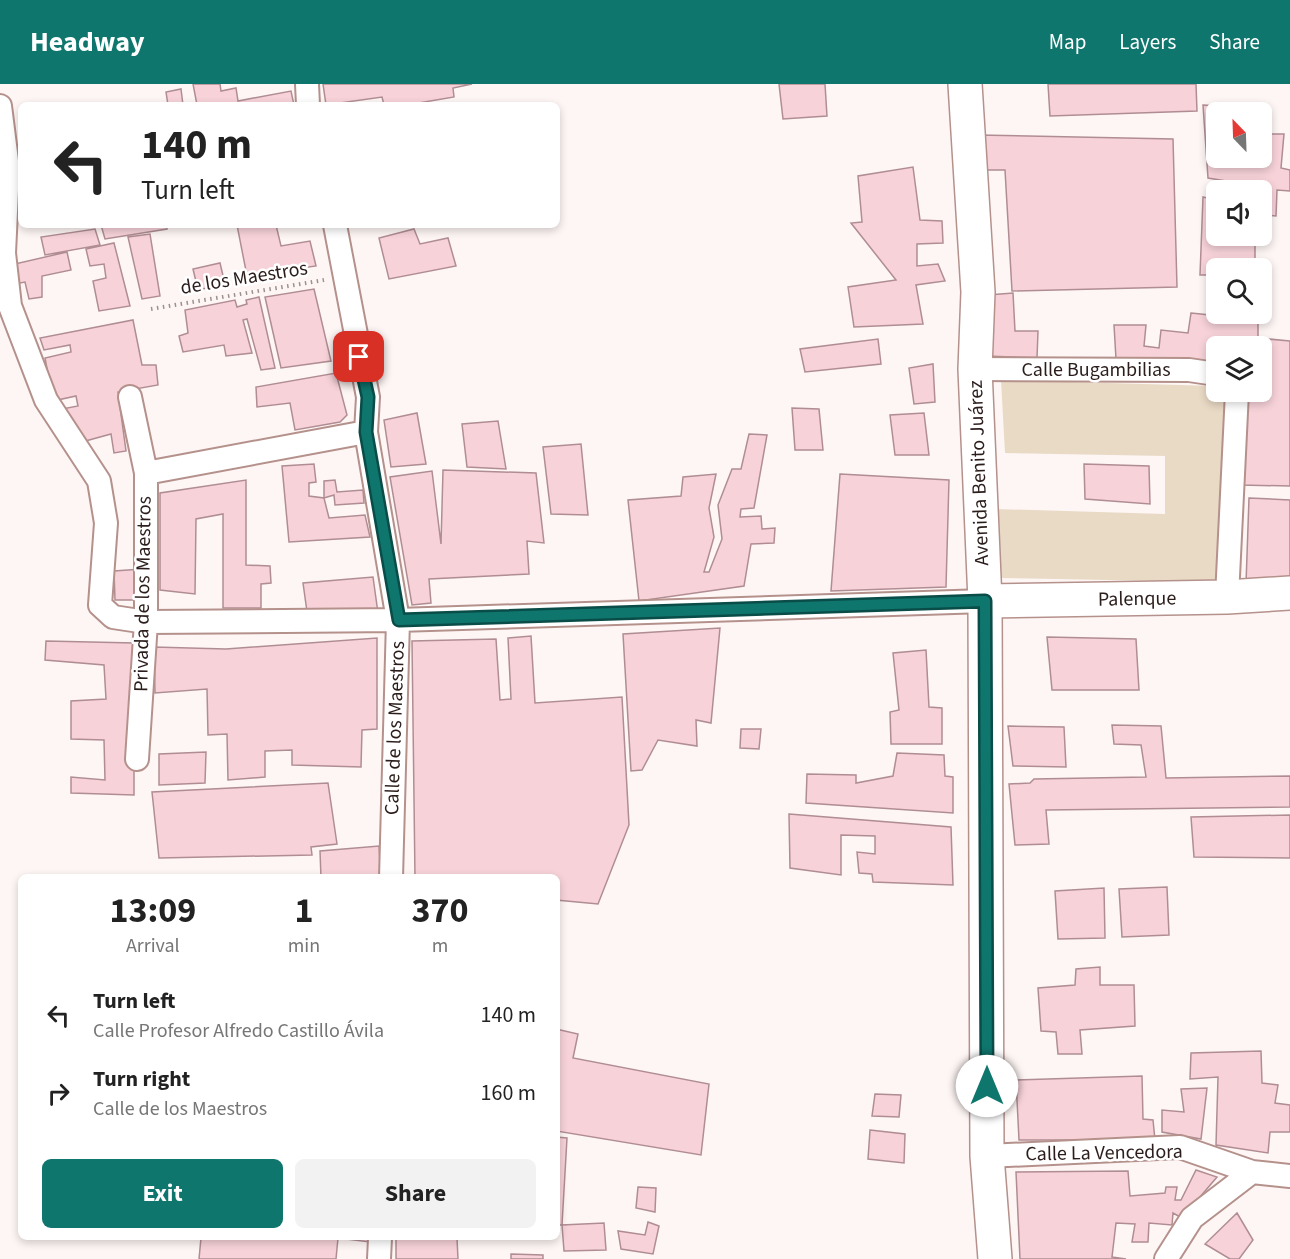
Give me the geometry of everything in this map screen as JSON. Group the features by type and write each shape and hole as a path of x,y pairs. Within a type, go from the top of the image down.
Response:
{"main road":[{"name":"Avenida Benito Juárez","path":"966,84 978,292 975,369 985,601 987,1156 995,1259"},
{"name":"Palenque","path":"985,601 1227,597 1290,593"}],"street":[{"path":"307,84 308,102"},
{"path":"0,106 14,168 4,254 10,306 46,400 99,481 106,523 100,605 113,617 146,622 399,620 985,601"},
{"name":"Calle de los Maestros","path":"334,228 342,277 368,397 366,432 399,620 391,874"},
{"name":"Calle Bugambilias","path":"975,369 1189,370 1206,373"},
{"path":"130,397 146,473"},
{"path":"1227,597 1237,402"},
{"name":"Privada de los Maestros","path":"137,759 146,622 146,473 366,432"},
{"name":"Calle La Vencedora","path":"987,1156 1180,1147 1252,1172 1290,1176"},
{"path":"1166,1259 1192,1218 1252,1172"},
{"path":"379,1259 380,1240"}],"path":[{"name":"de los Maestros","path":"151,309 342,277"}],"shaded area":[{"path":"1001,380 1206,386 1206,402 1227,402 1225,569 1216,582 1000,578 995,509 1165,514 1165,456 1005,453"}],"building":[{"path":"193,84 220,84 221,91 236,88 238,101 291,91 293,102 196,102"},
{"path":"323,84 472,84 453,88 454,97 425,102 383,102 382,97 347,102 326,102"},
{"path":"779,84 825,84 827,116 783,119"},
{"path":"1048,84 1196,84 1197,111 1050,116"},
{"path":"181,89 183,102 168,102 166,92"},
{"path":"1203,105 1206,105 1206,149"},
{"path":"1272,134 1284,134 1281,168 1290,170 1290,191 1277,190 1276,216 1272,216 1272,180 1208,178 1207,168 1272,168"},
{"path":"978,135 1173,139 1177,287 1012,291 1005,170 979,170"},
{"path":"913,167 920,220 942,221 943,243 917,244 917,266 938,264 945,281 916,285 923,324 854,327 848,287 896,280 851,223 862,222 858,176"},
{"path":"1203,197 1206,198 1206,246 1255,246 1255,258 1206,258 1206,275 1200,275"},
{"path":"102,228 167,228 167,229 105,239"},
{"path":"238,228 277,228 281,246 310,241 316,266 247,276"},
{"path":"95,229 100,245 45,255 41,237"},
{"path":"414,229 420,244 448,238 456,266 389,279 379,238"},
{"path":"150,234 160,296 142,299 128,237"},
{"path":"114,243 130,306 99,311 93,281 106,278 104,264 90,266 86,249"},
{"path":"67,252 71,270 42,276 42,297 29,299 25,282 9,285 6,266"},
{"path":"220,263 225,284 198,290 193,269"},
{"path":"314,289 331,361 281,368 265,297"},
{"path":"1013,293 1015,331 1038,331 1037,358 986,356 988,295"},
{"path":"259,297 275,368 261,370 247,319 243,320 252,353 226,356 224,345 183,352 179,336 188,333 185,310 235,300 237,307 247,304 246,300"},
{"path":"1191,313 1206,315 1206,324 1258,324 1258,336 1206,336 1206,363 1116,359 1114,325 1146,325 1144,346 1159,348 1161,330 1188,333"},
{"path":"133,320 142,365 156,365 158,385 118,392 126,451 114,453 111,434 78,443 62,409 78,406 76,396 53,401 45,358 71,352 70,345 44,350 40,338"},
{"path":"878,339 881,364 805,372 800,349"},
{"path":"1272,339 1290,341 1290,486 1240,485 1244,402 1272,402"},
{"path":"933,364 935,402 914,404 909,368"},
{"path":"336,373 347,415 340,422 295,430 290,403 257,407 256,387"},
{"path":"792,408 819,409 823,450 795,450"},
{"path":"417,413 426,464 391,467 384,420"},
{"path":"924,413 929,455 895,455 890,415"},
{"path":"498,421 506,469 467,467 462,424"},
{"path":"749,434 767,435 754,508 741,509 740,517 761,516 762,529 775,528 774,543 751,544 744,586 639,601 628,500 681,496 683,477 716,474 709,508 714,537 704,572 709,572 722,539 718,505 732,469 741,469"},
{"path":"581,444 588,515 551,514 543,447"},
{"path":"314,464 316,482 309,483 309,496 324,498 329,518 365,515 370,537 289,542 282,466"},
{"path":"1084,464 1149,466 1150,504 1085,499"},
{"path":"443,470 536,473 544,543 527,541 529,574 429,579 431,603 412,605 390,477 432,471 441,544"},
{"path":"840,474 949,480 946,587 831,591"},
{"path":"246,480 246,565 270,566 271,583 261,584 261,608 223,608 223,514 196,519 195,594 160,590 160,493"},
{"path":"335,480 337,492 363,490 364,503 335,505 334,495 324,498 324,481"},
{"path":"1249,498 1290,500 1290,583 1246,584"},
{"path":"142,569 142,600 115,600 114,571"},
{"path":"373,577 378,613 308,619 303,583"},
{"path":"720,628 711,723 696,720 697,746 658,740 642,770 631,771 623,634"},
{"path":"531,636 535,703 622,697 629,825 598,904 560,900 560,874 415,874 412,641 496,639 500,700 511,699 508,638"},
{"path":"1047,637 1136,639 1139,690 1052,690"},
{"path":"377,638 377,729 362,730 361,767 292,765 292,750 265,751 265,777 228,780 227,734 208,735 207,689 155,693 154,647 226,649"},
{"path":"46,641 134,643 134,795 71,793 71,777 105,780 104,740 71,739 71,701 106,699 104,665 45,660"},
{"path":"926,650 929,707 942,708 942,744 891,744 890,712 899,710 893,653"},
{"path":"1112,725 1161,726 1166,778 1290,776 1290,807 1046,810 1049,844 1015,845 1009,784 1030,783 1034,779 1146,777 1141,745 1114,744"},
{"path":"1008,726 1064,727 1066,767 1013,766"},
{"path":"741,729 761,729 759,749 740,748"},
{"path":"206,752 205,783 159,785 159,754"},
{"path":"897,753 944,755 945,776 953,777 953,813 806,803 807,774 856,775 856,783 893,776"},
{"path":"328,783 337,844 311,847 312,855 159,858 152,792"},
{"path":"789,814 951,827 953,885 873,882 872,874 859,873 857,852 875,854 875,836 841,835 841,875 790,868"},
{"path":"1290,815 1290,858 1194,857 1191,817"},
{"path":"379,846 381,874 321,874 320,851"},
{"path":"1167,887 1169,935 1122,937 1119,889"},
{"path":"1104,888 1105,938 1058,939 1055,891"},
{"path":"1100,967 1100,985 1134,985 1135,1026 1080,1030 1082,1054 1058,1054 1056,1032 1041,1031 1038,988 1075,985 1076,969"},
{"path":"560,1030 578,1034 573,1058 709,1084 701,1155 560,1132"},
{"path":"1261,1051 1262,1083 1278,1085 1275,1103 1290,1105 1290,1132 1270,1132 1268,1153 1216,1145 1218,1077 1190,1079 1191,1053"},
{"path":"1142,1076 1143,1119 1153,1120 1155,1140 1019,1140 1016,1080"},
{"path":"1207,1088 1201,1139 1162,1132 1162,1110 1184,1112 1181,1089"},
{"path":"875,1094 901,1095 899,1117 872,1116"},
{"path":"870,1130 905,1134 904,1163 868,1159"},
{"path":"560,1137 567,1138 562,1225 560,1225"},
{"path":"1196,1170 1217,1177 1182,1218 1173,1213 1172,1225 1149,1223 1148,1242 1132,1242 1135,1224 1116,1223 1112,1257 1126,1259 1020,1259 1016,1172 1128,1171 1130,1196 1165,1193 1166,1187 1177,1187 1175,1200 1181,1200"},
{"path":"638,1187 656,1188 655,1212 636,1208"},
{"path":"1237,1213 1253,1240 1239,1259 1230,1259 1205,1244"},
{"path":"648,1222 659,1226 653,1254 621,1249 618,1231 645,1235"},
{"path":"604,1223 606,1250 564,1251 562,1225"},
{"path":"201,1240 338,1240 336,1259 199,1259"},
{"path":"396,1240 457,1240 458,1259 396,1259"},
{"path":"511,1254 543,1255 543,1259 511,1259"}],"route":[{"path":"359,357 368,397 366,432 399,620 985,601 987,1086"}]}
